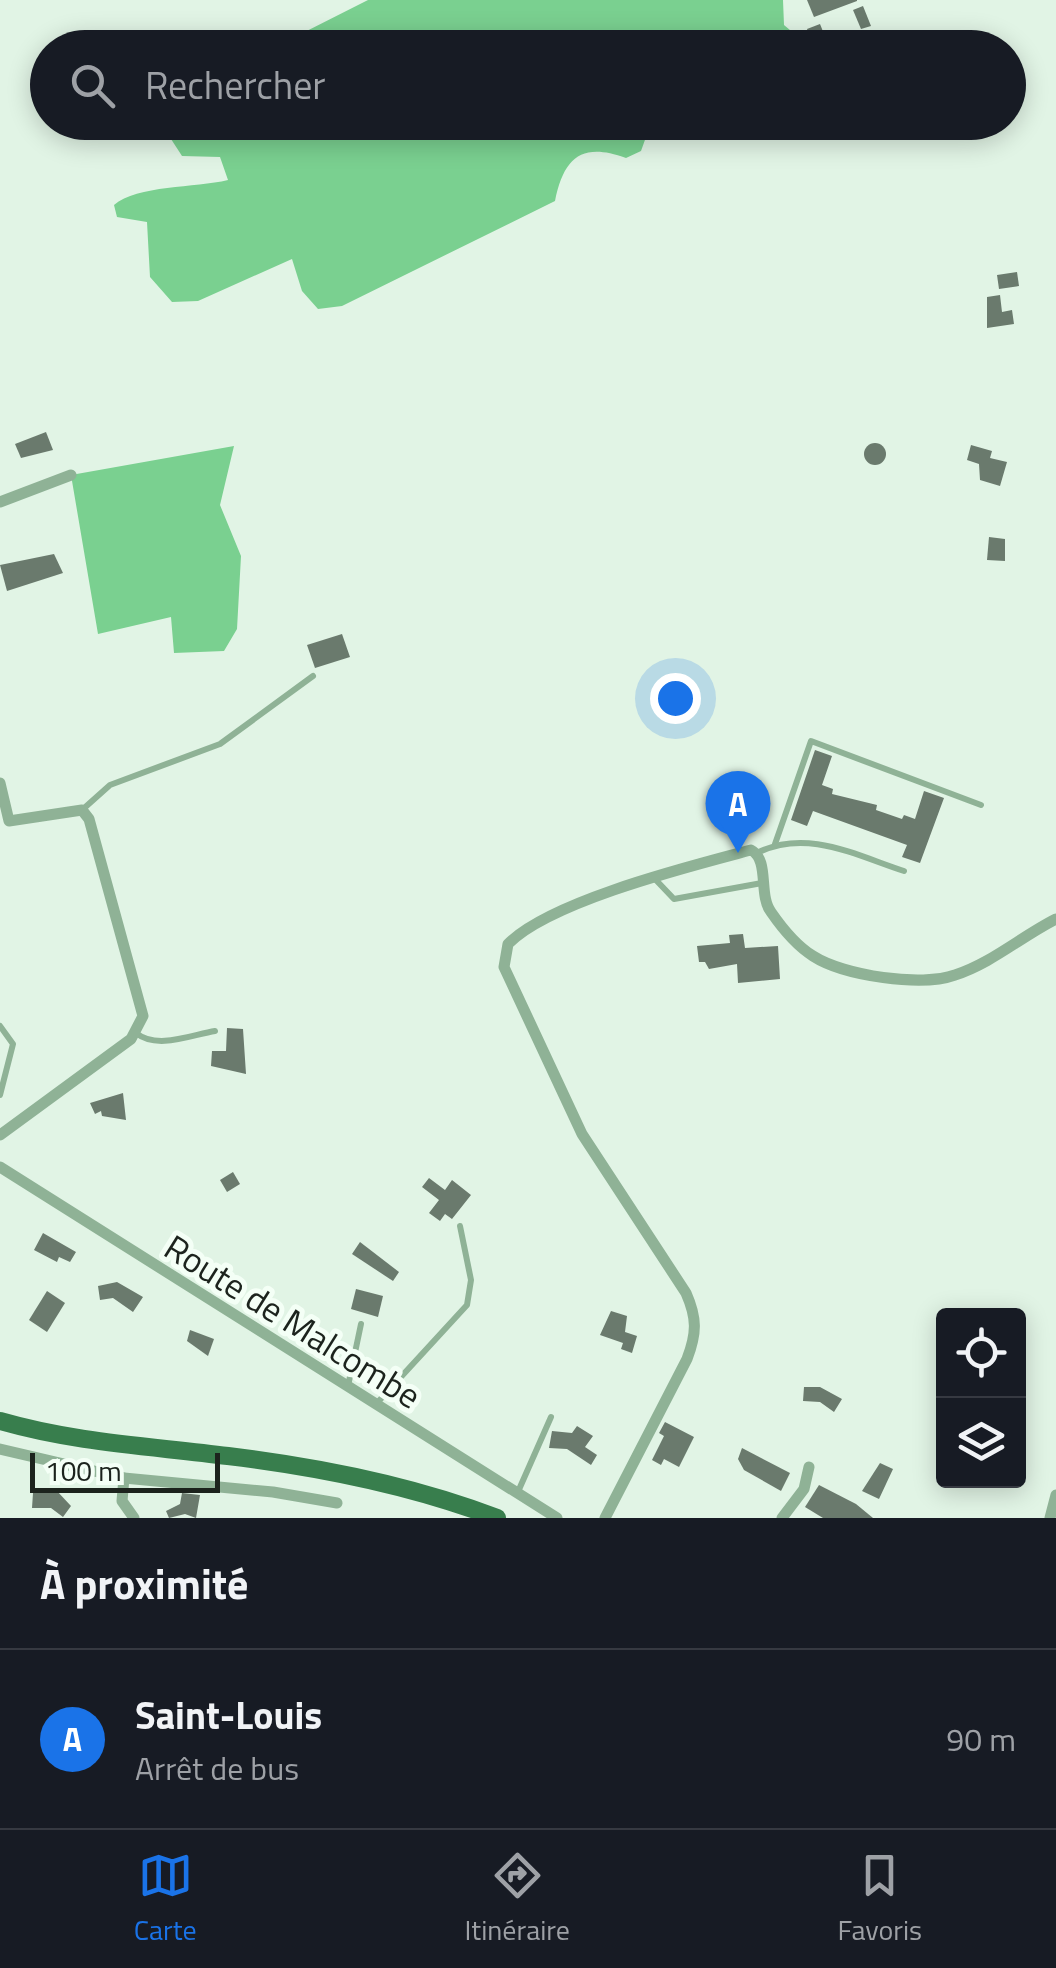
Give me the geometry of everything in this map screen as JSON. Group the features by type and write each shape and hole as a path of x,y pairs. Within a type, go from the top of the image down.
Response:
{"main road":[{"path":"0,1422 94,1444 320,1469 429,1495 497,1518"}],"street":[{"path":"0,502 70,475"},
{"path":"0,783 9,821 82,810 89,819 143,1016 136,1033 0,1135"},
{"path":"605,1518 687,1359 695,1336 695,1315 686,1293 582,1134 504,959 515,937 652,876 751,850 757,852 767,908 814,957 901,980 923,982 956,975 1056,919"},
{"name":"Route de Malcombe","path":"0,1167 558,1518"},
{"path":"0,1449 124,1478 256,1490 337,1503"},
{"path":"782,1518 804,1490 809,1467"},
{"path":"124,1478 122,1501 134,1518"},
{"path":"1050,1518 1056,1495"}],"lane":[{"path":"82,810 110,785 220,744 313,676"},
{"path":"774,844 810,741 981,805"},
{"path":"757,852 774,844 809,840 904,871"},
{"path":"652,876 674,899 762,884"},
{"path":"0,1026 13,1044 0,1095"},
{"path":"136,1033 146,1041 164,1041 216,1031"},
{"path":"375,1406 467,1305 472,1280 460,1226"},
{"path":"348,1388 360,1324"},
{"path":"516,1495 551,1418"}],"green space":[{"path":"368,0 783,0 784,25 790,30 309,30"},
{"path":"172,140 645,140 641,151 626,158 598,152 577,157 564,173 555,201 342,306 318,309 302,291 292,259 198,301 172,302 150,277 147,222 117,217 114,205 151,190 228,180 220,157 182,156"},
{"path":"234,446 220,505 241,556 237,629 224,651 174,653 171,617 98,634 71,475"}],"building":[{"path":"807,0 857,0 857,1 814,17"},
{"path":"863,6 871,26 861,29 853,10"},
{"path":"1017,272 1019,286 999,289 997,275"},
{"path":"1000,295 1002,312 1012,310 1014,324 987,328 987,297"},
{"path":"46,432 53,450 21,458 15,444"},
{"path":"875,443 883,446 883,462 875,465 867,462 864,454 867,446"},
{"path":"971,445 992,451 990,458 1007,462 1000,486 980,480 979,464 967,460"},
{"path":"989,537 1005,539 1005,561 987,560"},
{"path":"54,554 63,573 7,591 0,565"},
{"path":"342,634 350,657 315,668 307,645"},
{"path":"815,750 832,756 822,785 833,789 832,794 877,805 876,810 902,819 904,815 915,819 924,791 944,798 920,863 902,857 907,845 813,811 807,826 791,820"},
{"path":"743,934 745,948 778,946 780,979 738,983 737,964 709,969 705,962 699,962 697,946 730,943 729,935"},
{"path":"227,1028 243,1029 246,1074 211,1066 212,1051 226,1051"},
{"path":"123,1093 126,1120 102,1116 101,1111 95,1114 90,1103"},
{"path":"233,1172 240,1184 227,1192 220,1180"},
{"path":"429,1178 445,1190 452,1180 471,1195 452,1219 445,1214 440,1221 429,1213 439,1200 422,1187"},
{"path":"43,1233 76,1252 70,1262 59,1257 57,1262 34,1250"},
{"path":"360,1242 399,1272 393,1281 352,1254"},
{"path":"117,1282 143,1297 133,1312 113,1298 100,1300 98,1286"},
{"path":"356,1289 383,1296 378,1317 351,1309"},
{"path":"47,1291 65,1303 47,1332 29,1320"},
{"path":"611,1311 627,1316 625,1332 637,1336 632,1353 621,1349 623,1343 600,1335"},
{"path":"190,1330 214,1339 208,1356 187,1341"},
{"path":"804,1387 820,1387 842,1399 834,1412 820,1402 803,1401"},
{"path":"665,1422 694,1437 679,1467 664,1459 661,1465 652,1460 664,1436 659,1433"},
{"path":"577,1426 593,1436 585,1447 597,1455 591,1465 567,1449 549,1448 552,1431 572,1433"},
{"path":"742,1448 790,1473 781,1491 744,1470 738,1459"},
{"path":"880,1463 893,1469 879,1499 862,1491"},
{"path":"819,1485 856,1504 873,1518 823,1518 805,1507"},
{"path":"56,1490 71,1506 63,1517 51,1508 32,1508 33,1493"},
{"path":"182,1493 200,1495 196,1518 185,1514 169,1518 166,1511 180,1504"}],"place":[{"name":"Saint-Louis","path":"738,853"}]}
